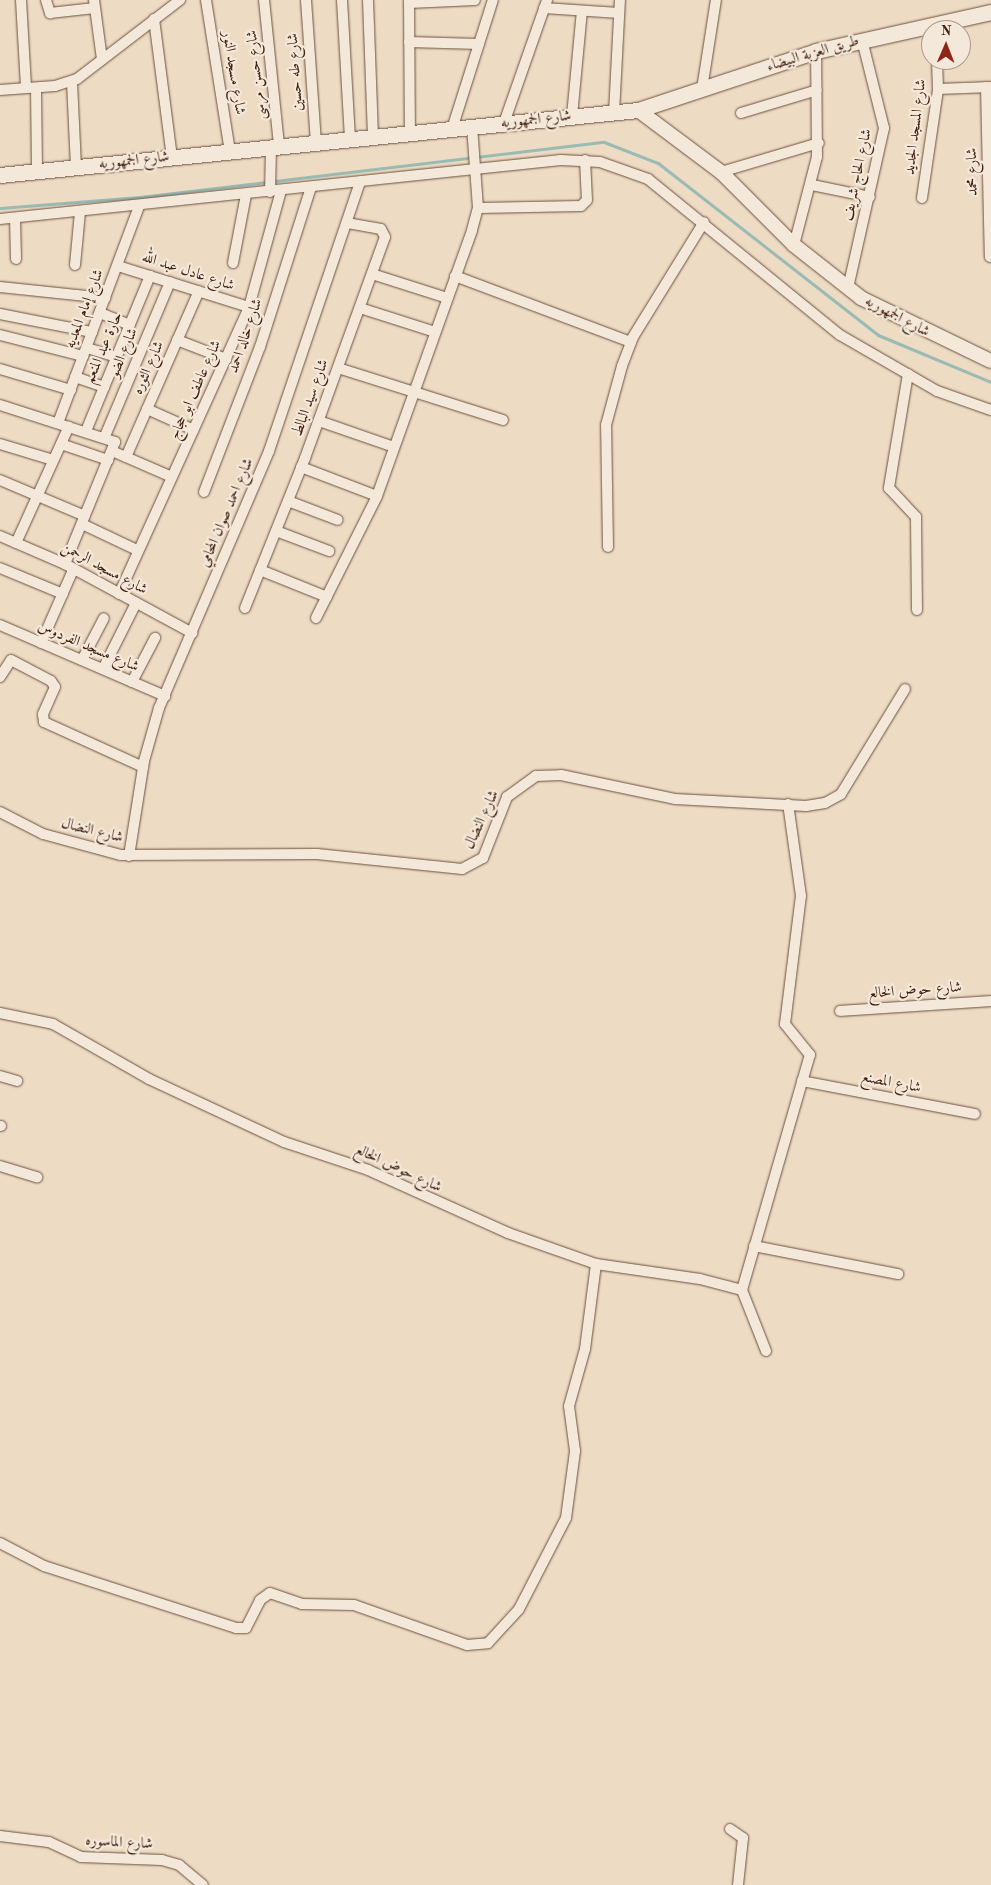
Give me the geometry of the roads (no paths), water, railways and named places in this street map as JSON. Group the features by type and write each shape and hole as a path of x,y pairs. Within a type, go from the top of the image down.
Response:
{"main road":[{"name":"طريق العزبة البيضاء","path":"958,20 991,12"},
{"name":"طريق العزبة البيضاء","path":"638,110 816,52 862,40 921,29"},
{"name":"شارع الجمهوريه","path":"0,175 230,151 274,149 452,129 473,130 504,123 638,110"}],"street":[{"path":"21,0 31,88 37,171"},
{"path":"46,0 50,13 95,4 102,59"},
{"path":"0,90 72,82 154,19 166,4 180,0"},
{"name":"شارع مسجد النور","path":"206,0 230,151"},
{"name":"شارع حسن مرسى","path":"264,0 274,149 274,189"},
{"name":"شارع طه حسين","path":"306,0 316,143"},
{"path":"342,0 350,139"},
{"path":"368,0 373,137"},
{"path":"410,133 409,1 475,0"},
{"path":"452,129 493,0"},
{"path":"614,113 620,0"},
{"path":"702,89 716,0"},
{"path":"504,123 545,4 582,10 619,12"},
{"path":"572,116 582,10"},
{"path":"154,19 172,157"},
{"name":"شارع الحاج شريف","path":"848,288 884,128 862,40"},
{"path":"409,42 479,44"},
{"path":"794,245 812,185 819,143 816,52"},
{"name":"شارع المسجد الجديد","path":"922,198 938,89 937,70"},
{"path":"72,82 76,167"},
{"path":"938,89 989,87"},
{"name":"شارع محمد","path":"989,87 990,257"},
{"path":"741,113 817,90"},
{"name":"شارع الجمهوريه","path":"638,110 721,172 794,245 848,288 929,334 991,361"},
{"path":"316,618 377,496 478,208 473,130"},
{"path":"721,172 819,143"},
{"path":"478,208 581,206 586,200 585,160"},
{"path":"0,219 246,195 274,189 360,182 476,165 585,160 626,167 648,178 840,335 954,400 991,410"},
{"name":"شارع احمد صوان المحامي","path":"130,856 143,767 165,696 270,450 360,182"},
{"path":"812,185 870,197"},
{"name":"شارع خالد احمد","path":"204,492 260,347 311,187"},
{"name":"شارع عاطف ابو حجاج","path":"120,594 249,307 274,189"},
{"path":"233,262 246,195"},
{"name":"شارع إمام المعديه","path":"58,422 139,206"},
{"path":"75,265 80,212"},
{"path":"15,218 16,259"},
{"path":"608,547 606,425 631,342 704,222"},
{"name":"شارع سيد البالط","path":"244,608 319,421 372,274 383,231 347,223"},
{"name":"شارع عادل عبد الله","path":"118,266 249,307"},
{"path":"372,274 447,298"},
{"name":"حارة عبد المنعم","path":"86,431 150,276"},
{"path":"454,276 631,342"},
{"name":"شارع الضو","path":"104,436 170,282"},
{"path":"0,287 105,298"},
{"name":"شارع الثوره","path":"126,457 199,291"},
{"path":"360,308 434,332"},
{"path":"100,313 130,325"},
{"path":"0,314 92,332"},
{"path":"0,335 116,358"},
{"path":"177,340 226,359"},
{"path":"338,368 504,420"},
{"path":"0,369 70,390"},
{"path":"908,374 889,488 916,517 917,610"},
{"path":"75,377 104,386"},
{"path":"0,405 104,436 112,451"},
{"path":"147,409 194,430"},
{"path":"319,421 394,447"},
{"path":"16,543 69,426"},
{"path":"0,444 53,460"},
{"path":"60,444 112,451 172,477"},
{"path":"41,642 63,594 69,567 84,520 112,451"},
{"path":"301,467 377,496"},
{"path":"0,480 84,520 134,549"},
{"path":"288,500 338,520"},
{"path":"276,531 329,551"},
{"name":"شارع مسجد الرحمن","path":"0,536 69,567 192,633"},
{"path":"0,568 63,594"},
{"path":"260,570 327,597"},
{"path":"103,669 136,603"},
{"path":"82,660 104,618"},
{"name":"شارع مسجد الفردوس","path":"0,624 165,696"},
{"path":"132,682 155,638"},
{"path":"1,673 13,661 53,682 44,722 143,767"},
{"name":"شارع النضال","path":"0,812 43,834 130,856 317,854 470,868 486,852 506,797 524,781 549,774 653,797 816,804 841,794 905,690"},
{"path":"766,1351 742,1290 810,1055 785,1024 801,896 788,804"},
{"name":"شارع حوض الخالع","path":"840,1011 991,1001"},
{"name":"شارع حوض الخالع","path":"0,1013 53,1024 149,1079 284,1142 368,1170 452,1210 596,1264 700,1279 742,1290"},
{"path":"0,1076 17,1080"},
{"name":"شارع المصنع","path":"802,1081 975,1114"},
{"path":"0,1166 38,1177"},
{"path":"754,1246 898,1274"},
{"path":"0,1543 44,1566 236,1628 246,1628 260,1600 270,1593 302,1604 354,1604 467,1645 488,1643 519,1609 566,1518 574,1451 569,1406 585,1349 596,1264"},
{"path":"730,1830 743,1838 738,1885"},
{"name":"شارع الماسوره","path":"0,1836 49,1842 81,1857 162,1860 179,1865 203,1885"}],"waterway":[{"path":"0,208 140,197 604,142 658,163 878,335 991,382"}]}
